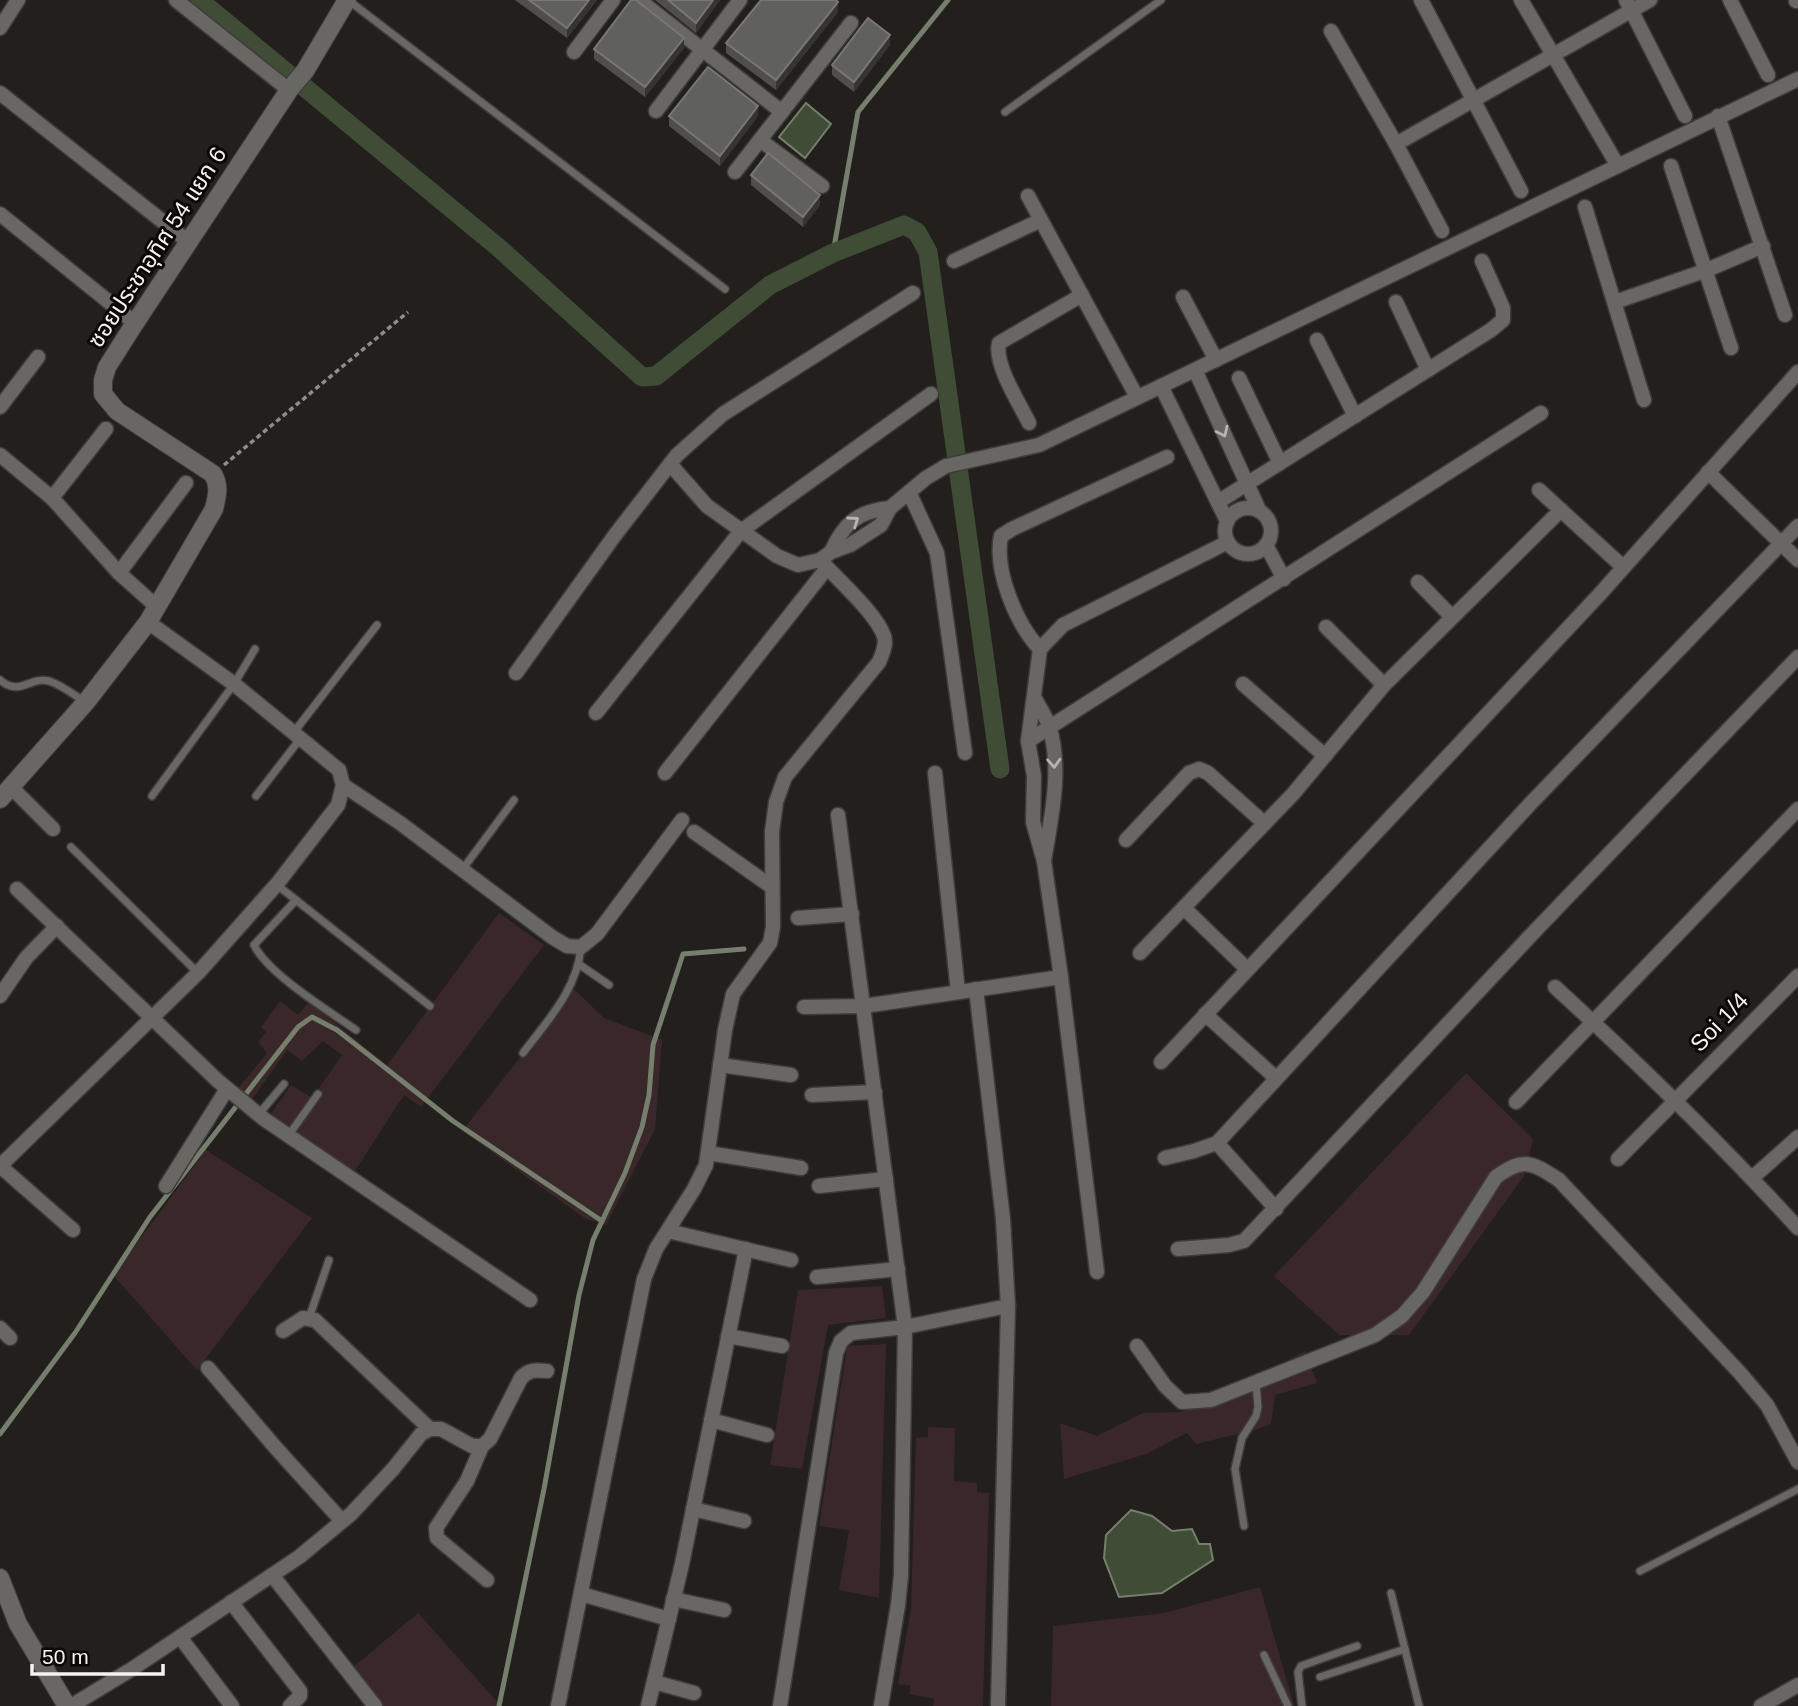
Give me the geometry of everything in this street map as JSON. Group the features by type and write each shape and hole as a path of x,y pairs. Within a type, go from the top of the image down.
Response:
{"street":[{"path":"0,28 18,0"},
{"path":"176,0 289,90"},
{"name":"ซอยประชาอุทิศ 54 แยก 6","path":"213,474 117,411 103,394 103,380 107,367 135,323 289,90 305,71 347,0"},
{"path":"574,52 614,0"},
{"path":"639,0 782,112"},
{"path":"656,111 740,0"},
{"path":"1421,0 1521,191"},
{"path":"1521,0 1618,166"},
{"path":"1396,144 1554,55 1629,5 1650,0"},
{"path":"1730,0 1768,75"},
{"path":"1629,5 1685,116"},
{"path":"735,172 851,23"},
{"path":"1331,31 1442,231"},
{"path":"665,773 826,560 841,530 870,510 890,508 946,466 1040,445 1798,79"},
{"path":"0,93 190,243"},
{"path":"1718,116 1785,315"},
{"path":"760,140 822,186"},
{"path":"1671,166 1731,348"},
{"path":"1028,196 1137,397"},
{"path":"1585,206 1644,400"},
{"path":"0,214 135,323"},
{"path":"954,261 1041,220"},
{"path":"1615,302 1707,270 1763,246"},
{"path":"1218,502 1503,320 1503,308 1482,261"},
{"path":"516,673 615,535 677,455 723,414 913,293"},
{"path":"1029,423 1000,363 997,352 999,343 1082,295"},
{"path":"1183,297 1216,360"},
{"path":"1396,302 1428,370"},
{"path":"1317,340 1355,416"},
{"path":"0,407 38,357"},
{"path":"1195,370 1259,510 1269,522 1271,530 1266,545 1260,550 1246,554 1239,552 1228,542 1225,528 1227,521 1231,515 1244,508 1259,510"},
{"path":"1161,1062 1623,566 1798,372"},
{"path":"1239,378 1280,463"},
{"path":"1161,386 1227,521"},
{"path":"596,713 741,531 931,394"},
{"path":"1028,741 1541,413"},
{"path":"52,498 106,429"},
{"path":"0,455 52,498 152,614 339,770 343,785 338,805 277,884 198,972 0,1166 73,1230"},
{"path":"1040,649 1029,637 1013,610 998,550 1001,536 1167,457"},
{"path":"670,464 706,506 790,563 799,565 826,560"},
{"path":"1708,472 1798,560"},
{"path":"53,829 6,793 86,702 152,614 214,509 218,493 213,474"},
{"path":"119,573 186,483"},
{"path":"1539,490 1623,566"},
{"path":"909,492 937,553 965,753"},
{"path":"1140,953 1325,756 1384,685 1561,510"},
{"path":"1165,1158 1217,1143 1522,812 1798,526"},
{"path":"1097,1272 1061,977 1044,861 1033,822 1034,776 1028,741 1040,649 1063,625 1228,542"},
{"path":"1266,545 1284,579"},
{"path":"558,1706 644,1279 656,1250 706,1165 733,995 770,943 773,927 772,832 776,802 785,777 879,662 884,648 886,638 873,617 826,560"},
{"path":"1418,582 1452,617"},
{"path":"1326,627 1384,685"},
{"path":"1178,1248 1236,1244 1244,1241 1798,657"},
{"path":"1243,684 1325,756"},
{"path":"1035,699 1049,728 1055,764 1051,820 1044,861"},
{"path":"1125,840 1189,773 1199,769 1208,773 1264,823"},
{"path":"935,773 958,992"},
{"path":"343,785 567,946 582,947 597,934 682,820"},
{"path":"1516,1102 1798,809"},
{"path":"838,815 905,1326 901,1576 881,1706"},
{"path":"694,832 772,887"},
{"path":"17,889 151,1018 254,1112 530,1300"},
{"path":"1184,908 1247,969"},
{"path":"798,918 852,914"},
{"path":"0,996 26,958 57,926"},
{"name":"Soi 1/4","path":"1618,1159 1798,975"},
{"path":"804,1007 864,1006 1061,977"},
{"path":"1555,988 1675,1101 1798,1228"},
{"path":"976,989 1003,1219 1008,1306 998,1706"},
{"path":"1205,1014 1276,1078"},
{"path":"720,1065 791,1075"},
{"path":"166,1186 230,1091"},
{"path":"812,1095 875,1092"},
{"path":"1752,1178 1798,1137"},
{"path":"1217,1143 1276,1209"},
{"path":"708,1153 801,1168"},
{"path":"1138,1346 1165,1386 1182,1402 1211,1400 1375,1335 1402,1316 1423,1292 1496,1177 1514,1165 1529,1163 1559,1180 1740,1373 1767,1405 1798,1462"},
{"path":"819,1186 886,1179"},
{"path":"668,1231 791,1261"},
{"path":"648,1706 693,1510 746,1249"},
{"path":"817,1277 898,1269"},
{"path":"780,1706 836,1353 841,1341 851,1333 905,1326 1008,1306"},
{"path":"283,1331 303,1318 315,1320 430,1429"},
{"path":"728,1336 782,1346"},
{"path":"208,1368 342,1521"},
{"path":"487,1580 438,1538 436,1528 467,1480 482,1446 490,1439 521,1378 526,1372 533,1370 547,1371"},
{"path":"711,1420 767,1435"},
{"path":"0,1578 18,1624 69,1706 180,1637 299,1557 351,1514 421,1434 430,1429 441,1429 472,1446 482,1446"},
{"path":"693,1510 744,1521"},
{"path":"272,1575 375,1706"},
{"path":"581,1594 669,1619"},
{"path":"673,1599 724,1610"},
{"path":"231,1602 300,1691 300,1696 290,1706"},
{"path":"180,1637 232,1706"},
{"path":"654,1682 694,1693"},
{"path":"1761,1706 1798,1685"}],"lane":[{"path":"347,0 724,289"},
{"path":"1006,112 1161,0"},
{"path":"256,796 377,625"},
{"path":"152,796 234,684 255,649"},
{"path":"0,680 6,685 19,688 39,680 50,681 86,702"},
{"path":"462,870 514,800"},
{"path":"71,847 198,972"},
{"path":"277,884 429,1006"},
{"path":"296,900 254,945 263,959 356,1030"},
{"path":"523,1053 564,999 580,965 582,947"},
{"path":"580,965 609,985"},
{"path":"254,1112 284,1084"},
{"path":"288,1136 318,1094"},
{"path":"309,1318 329,1260"},
{"path":"1244,1526 1235,1469 1242,1438 1256,1416 1256,1382"},
{"path":"1640,1571 1798,1489"},
{"path":"1391,1593 1419,1706"},
{"path":"1302,1706 1298,1685 1301,1666 1357,1646"},
{"path":"1320,1677 1405,1649"},
{"path":"1265,1655 1288,1706"}],"path":[{"path":"213,474 408,312"}],"shaded area":[{"path":"806,103 831,124 805,158 779,137"},
{"path":"499,913 544,945 421,1107 404,1095 353,1174 268,1118 291,1085 312,1098 342,1055 323,1041 302,1061 287,1050 251,1101 237,1090 267,1053 258,1042 266,1032 261,1027 280,1001 298,1015 309,1002 387,1065"},
{"path":"574,989 604,1018 662,1040 655,1129 606,1225 586,1219 462,1131"},
{"path":"1466,1073 1533,1139 1524,1176 1409,1335 1339,1335 1274,1276"},
{"path":"206,1150 312,1218 197,1370 113,1275"},
{"path":"882,1286 886,1318 828,1325 802,1469 770,1465 798,1290"},
{"path":"886,1344 879,1598 839,1590 849,1530 819,1526 847,1346"},
{"path":"1305,1351 1317,1383 1275,1395 1271,1424 1196,1444 1187,1433 1146,1454 1064,1479 1060,1423 1097,1436 1143,1413 1180,1412 1233,1396 1270,1370"},
{"path":"928,1427 955,1428 954,1481 977,1483 977,1492 989,1493 983,1706 933,1706 934,1699 909,1694 911,1686 898,1684 911,1608 916,1438 928,1437"},
{"path":"1131,1510 1152,1516 1172,1531 1192,1529 1199,1544 1210,1544 1213,1560 1162,1593 1119,1597 1104,1558 1106,1535"},
{"path":"1260,1587 1294,1706 1051,1706 1053,1626 1164,1613"},
{"path":"418,1613 501,1706 381,1706 352,1668"}],"building":[{"path":"529,0 589,0 567,28"},
{"path":"631,0 636,0 684,38 645,87 594,49"},
{"path":"668,0 713,0 696,23"},
{"path":"761,0 838,2 776,80 726,43"},
{"path":"868,18 890,35 854,82 832,65"},
{"path":"708,67 758,106 720,156 669,116"},
{"path":"768,153 820,195 803,217 751,175"}],"waterway":[{"path":"199,0 499,248 642,377 656,376 770,285 833,253 904,225 917,232 928,252 1000,769"},
{"path":"833,253 858,112 948,0"},
{"path":"499,1706 544,1489 579,1295 593,1240 625,1173 642,1127 649,1095 653,1045 683,954 744,949"},
{"path":"0,1434 75,1333 150,1217 298,1027 312,1017 337,1030 453,1121 602,1221"}]}
